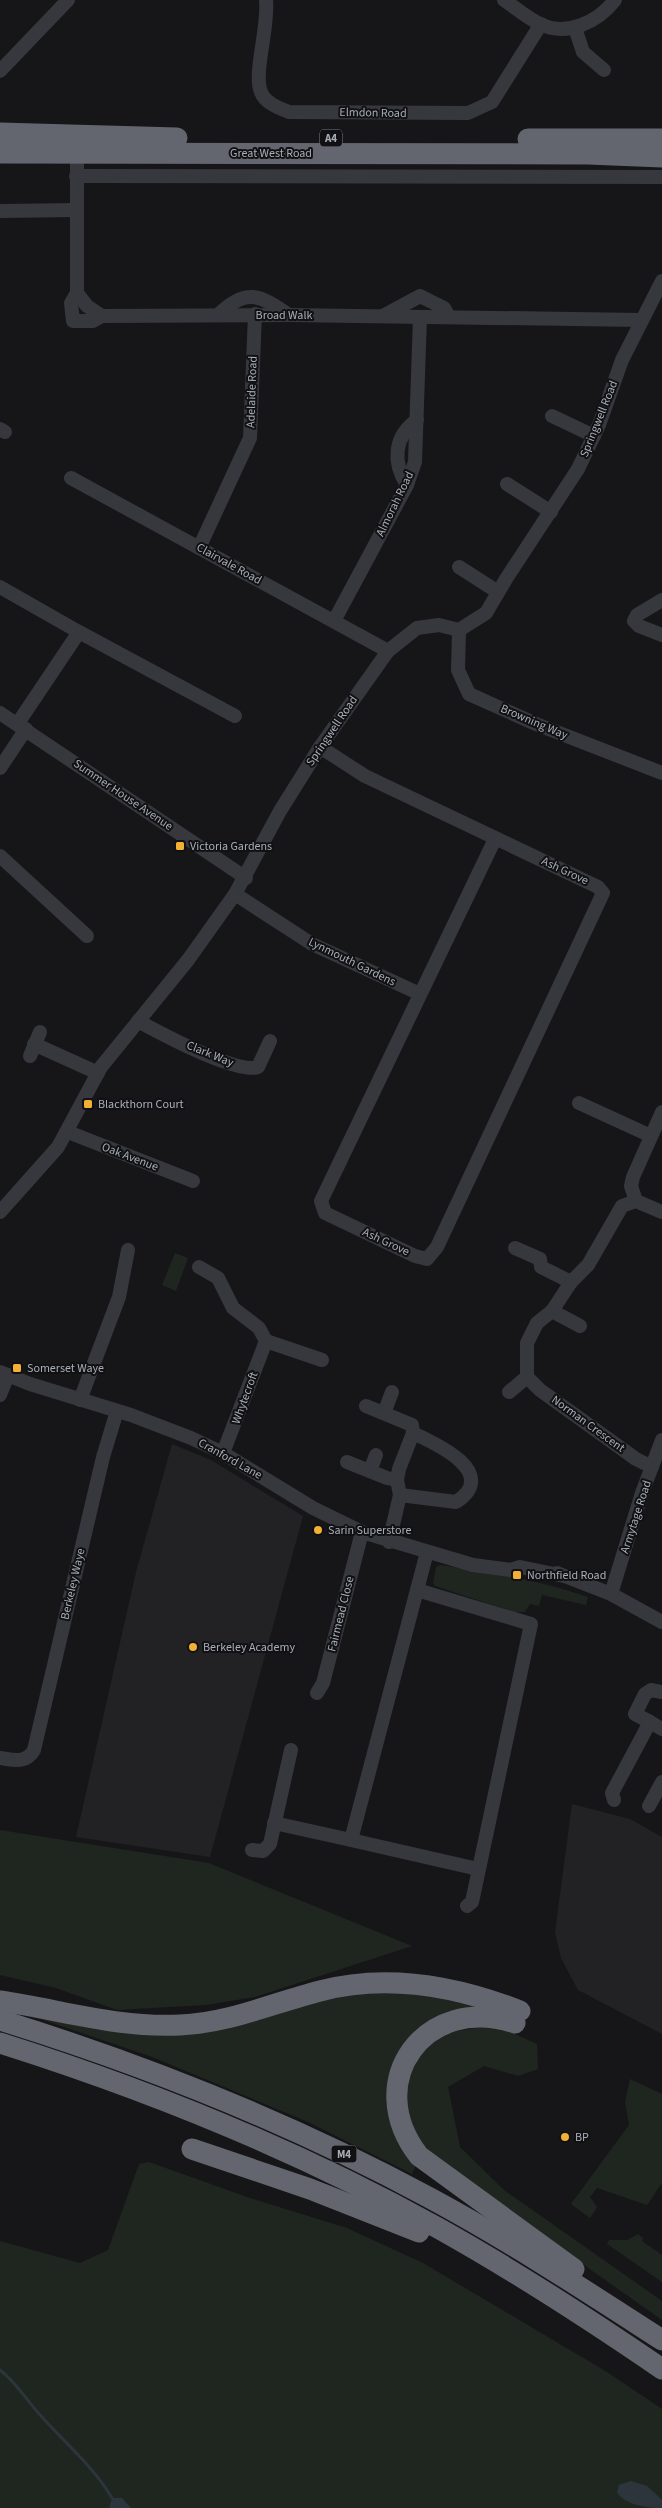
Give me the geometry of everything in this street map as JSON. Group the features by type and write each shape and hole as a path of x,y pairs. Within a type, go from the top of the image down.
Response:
{"highway":[{"name":"Great West Road","path":"0,133 161,138 662,139"},
{"name":"Great West Road","path":"0,153 588,154 662,157"},
{"path":"0,2001 103,2021 142,2026 181,2025 233,2018 294,1998 339,1987 357,1984 404,1983 446,1987 517,2017 473,2015 454,2019 439,2025 414,2047 406,2059 396,2090 396,2108 407,2141 419,2156 437,2171 557,2255 662,2336"},
{"name":"M4","path":"0,2020 75,2043 168,2078 250,2111 340,2152 430,2198 551,2268 662,2340"},
{"name":"M4","path":"0,2044 144,2092 237,2130 342,2178 438,2228 511,2271 662,2369"},
{"name":"M4","path":"192,2149 310,2189 400,2224 511,2271"}],"street":[{"path":"0,71 68,0"},
{"name":"Elmdon Road","path":"266,0 266,30 258,84 268,101 278,108 295,112 468,113 492,102 536,35 541,24"},
{"path":"504,0 541,24 575,28 595,18 615,0"},
{"path":"575,28 583,52 604,70"},
{"path":"77,152 77,292 87,306 102,316"},
{"path":"76,176 662,177"},
{"path":"0,210 76,210"},
{"name":"Springwell Road","path":"0,1212 58,1147 68,1132 98,1073 188,960 235,894 246,878 280,811 320,747 388,651 401,638 417,628 439,625 459,630 486,614 498,592 578,469 594,436 622,360 662,281"},
{"name":"Broad Walk","path":"77,292 71,303 73,320 93,321 102,316 255,314 641,320"},
{"path":"218,315 231,302 253,296 267,299 290,314"},
{"path":"383,316 420,296 444,308 449,317"},
{"name":"Adelaide Road","path":"199,548 250,438 255,314"},
{"name":"Almorah Road","path":"334,621 407,485 415,462 418,420 420,317"},
{"path":"552,416 594,436"},
{"path":"407,485 396,457 401,437 408,427 418,420"},
{"name":"Clairvale Road","path":"71,478 388,651"},
{"path":"508,484 551,512"},
{"path":"459,567 498,592"},
{"path":"0,587 235,716"},
{"path":"662,600 637,615 634,621 639,626 662,634"},
{"name":"Browning Way","path":"459,630 458,670 469,694 536,724 662,773"},
{"path":"0,768 22,726 79,632"},
{"name":"Summer House Avenue","path":"0,713 246,878"},
{"name":"Ash Grove","path":"320,747 365,776 598,887 603,893 602,899 437,1247 427,1259 415,1256 325,1213 321,1201 495,838"},
{"path":"0,856 87,936"},
{"name":"Lynmouth Gardens","path":"235,894 312,944 420,994"},
{"name":"Clark Way","path":"138,1021 197,1050 248,1068 258,1067 262,1062 270,1040"},
{"path":"35,1044 98,1073"},
{"path":"579,1103 651,1136"},
{"path":"636,1201 632,1186 633,1176 662,1112"},
{"name":"Oak Avenue","path":"68,1132 192,1181"},
{"path":"509,1392 527,1377 527,1343 537,1323 552,1311 571,1282 588,1264 622,1206 636,1201 662,1212"},
{"path":"515,1248 540,1259 541,1267 571,1282"},
{"path":"80,1400 119,1297 128,1250"},
{"path":"199,1267 218,1278 233,1308 259,1328 266,1342 322,1360"},
{"path":"552,1311 580,1326"},
{"name":"Whytecroft","path":"223,1453 266,1342"},
{"path":"0,1395 4,1373"},
{"name":"Cranford Lane","path":"4,1373 177,1433 223,1453 312,1508 362,1532 389,1542 454,1558 472,1565 511,1570 520,1567 564,1576 611,1594 662,1622"},
{"name":"Norman Crescent","path":"527,1377 540,1390 636,1459 652,1467"},
{"path":"384,1413 392,1392"},
{"path":"366,1406 412,1425 413,1433 397,1480 400,1495 389,1542"},
{"name":"Berkeley Waye","path":"0,1758 21,1761 30,1758 34,1750 103,1457 116,1411"},
{"path":"400,1495 456,1502 465,1496 471,1482 471,1474 466,1465 437,1444 413,1433"},
{"name":"Armytage Road","path":"611,1594 642,1492 662,1440"},
{"path":"370,1472 376,1455"},
{"path":"348,1462 370,1472 397,1480"},
{"name":"Fairmead Close","path":"317,1693 323,1683 362,1532"},
{"path":"350,1840 426,1552"},
{"path":"416,1590 531,1624 472,1902 467,1906"},
{"path":"614,1800 612,1793 656,1726 635,1714 645,1694 651,1690 662,1692"},
{"path":"252,1850 263,1851 268,1847 291,1750"},
{"path":"649,1806 662,1782"},
{"path":"274,1823 478,1869"}],"shaded area":[{"path":"175,1253 188,1258 176,1291 162,1285"},
{"name":"Berkeley Academy","path":"172,1444 211,1460 303,1516 210,1857 76,1837 136,1572"},
{"path":"440,1565 515,1577 588,1597 586,1605 542,1595 539,1606 530,1604 525,1612 514,1612 435,1586 433,1583 436,1567"},
{"path":"572,1804 630,1819 662,1837 662,2034 578,1990 561,1958 555,1932"},
{"path":"0,1830 209,1863 412,1946 255,1997 206,2005 117,2010 56,1988 0,1975"},
{"path":"400,1987 495,2006 479,2010 397,2067 417,2163 412,2174 308,2122 152,2057 23,2013 86,2025 285,2006"},
{"path":"495,2025 537,2044 538,2069 518,2076 484,2066 448,2087 460,2147 504,2190 662,2301 662,2320 466,2182 419,2143 406,2108 408,2081 420,2053 438,2034"},
{"path":"630,2079 662,2094 662,2183 647,2205 597,2188 590,2197 597,2207 590,2218 571,2204 629,2125 625,2102"},
{"path":"149,2162 250,2198 347,2228 423,2263 607,2372 662,2409 662,2508 0,2508 0,2241 80,2263 108,2250 139,2164"},
{"path":"638,2234 643,2238 642,2241 662,2255 662,2282 607,2244 609,2240 627,2240"},
{"path":"631,2481 647,2486 662,2500 662,2508 637,2505 620,2496 617,2492 619,2485"},
{"path":"112,2498 122,2498 131,2508 109,2508"}],"waterway":[{"path":"0,2370 97,2476 112,2498"}],"place":[{"name":"Victoria Gardens","path":"180,846"},
{"name":"Blackthorn Court","path":"88,1104"},
{"name":"Somerset Waye","path":"17,1368"},
{"name":"Sarin Superstore","path":"318,1530"},
{"name":"Northfield Road","path":"517,1575"},
{"name":"Berkeley Academy","path":"193,1647"},
{"name":"BP","path":"565,2137"}]}
